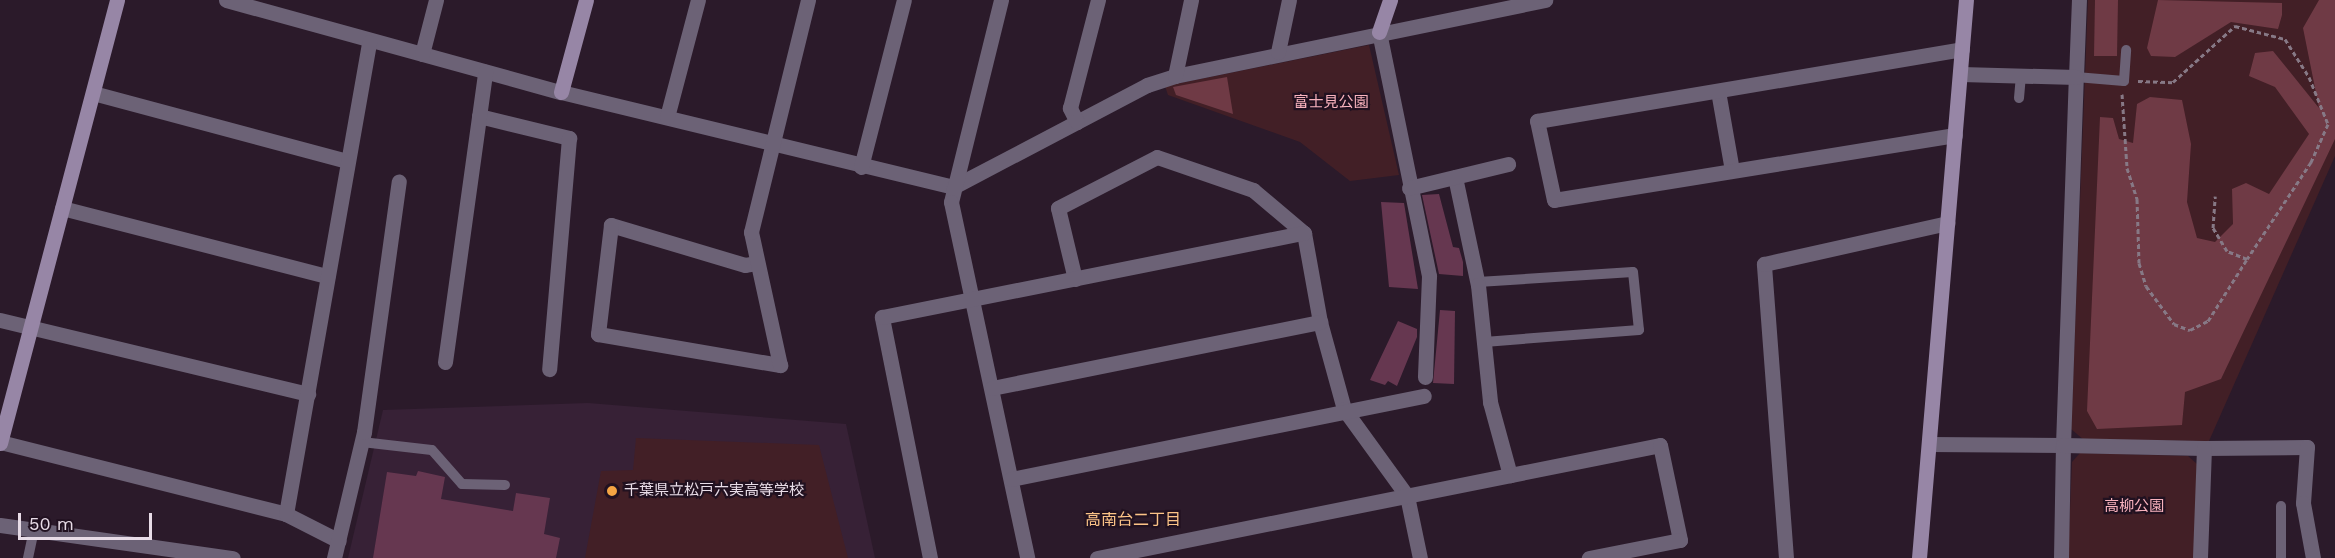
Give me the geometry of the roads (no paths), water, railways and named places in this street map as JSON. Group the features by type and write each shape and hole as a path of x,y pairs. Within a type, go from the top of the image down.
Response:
{"street":[{"path":"117,0 0,442 285,514 339,541"},
{"path":"226,0 281,6 369,42 861,168 952,187 1077,122 1175,76 1379,32 1486,6 1545,0"},
{"path":"422,54 436,0"},
{"path":"561,92 586,0"},
{"path":"667,117 698,0"},
{"path":"757,263 745,265 611,225 598,334 780,365 751,232 770,145 808,0"},
{"path":"861,168 903,0"},
{"path":"1001,0 952,187 951,202 970,301 992,388 1027,558"},
{"path":"1077,122 1070,108 1098,0"},
{"path":"1175,76 1191,0"},
{"path":"1278,52 1289,0"},
{"path":"1390,0 1379,32 1409,188 1430,276 1425,377"},
{"path":"1920,558 1966,0"},
{"path":"2061,558 2079,0"},
{"path":"285,514 369,42"},
{"path":"1955,135 1554,200 1537,121 1962,49"},
{"path":"445,362 485,72"},
{"path":"1960,74 2076,77"},
{"path":"1718,91 1732,170"},
{"path":"93,93 347,161"},
{"path":"479,116 569,138 549,369"},
{"path":"1075,279 1058,208 1157,157 1253,190 1304,233 1320,321 1344,409 1407,496 1420,558"},
{"path":"1409,188 1508,164"},
{"path":"1455,177 1478,282 1490,402 1510,475"},
{"path":"334,558 362,442 399,181"},
{"path":"62,208 327,276"},
{"path":"1786,558 1764,264 1947,224"},
{"path":"930,558 882,317 1304,233"},
{"path":"0,320 308,394"},
{"path":"992,388 1320,321"},
{"path":"1011,478 1344,409 1424,396"},
{"path":"1929,444 2204,448 2307,447 2303,503 2313,558"},
{"path":"1097,558 1660,445 1680,540 1589,558"},
{"path":"2200,558 2204,448"},
{"path":"0,525 233,558"}],"lane":[{"path":"2076,77 2124,81 2126,50"},
{"path":"2019,98 2021,76"},
{"path":"1478,282 1633,272 1639,330 1484,342"},
{"path":"362,442 432,450 462,484 506,485"},
{"path":"2281,507 2281,558"},
{"path":"28,558 34,530"}],"place":[{"name":"千葉県立松戸六実高等学校","path":"612,491"}],"district":[{"name":"高南台二丁目","path":"1133,520"}],"park label":[{"name":"富士見公園","path":"1331,103"},
{"name":"高柳公園","path":"2134,507"}]}
